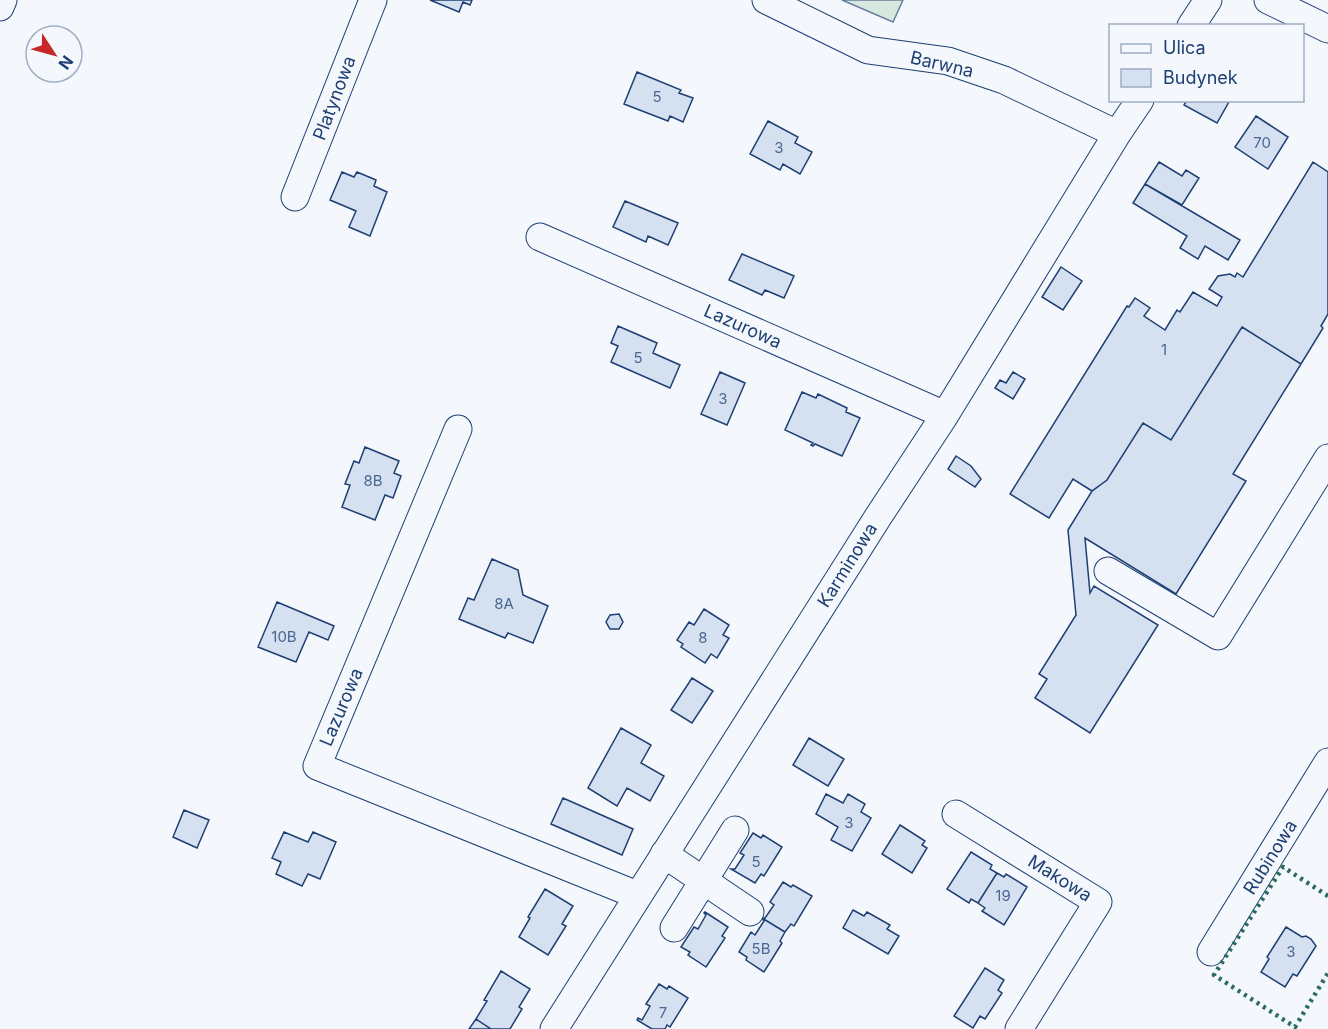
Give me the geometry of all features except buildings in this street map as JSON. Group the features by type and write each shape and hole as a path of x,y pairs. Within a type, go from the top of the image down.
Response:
{"street":[{"path":"0,7 3,0"},
{"name":"Platynowa","path":"296,197 373,0"},
{"name":"Barwna","path":"766,0 868,50 948,61 1004,80 1117,134"},
{"path":"1192,24 1208,0"},
{"path":"1268,0 1328,29"},
{"name":"Karminowa","path":"554,1029 637,895 945,415 1139,102"},
{"name":"Lazurowa","path":"540,237 945,415"},
{"name":"Lazurowa","path":"458,429 316,766 637,895"},
{"path":"1108,571 1218,636 1328,458"},
{"name":"Rubinowa","path":"1211,952 1328,762"},
{"name":"Makowa","path":"956,814 1098,902 1019,1029"},
{"path":"674,928 735,830"},
{"path":"664,854 750,912"}],"shaded area":[{"path":"842,0 903,0 893,22"}],"hedge":[{"path":"1328,896 1283,867 1214,975 1295,1027 1328,973"}]}
